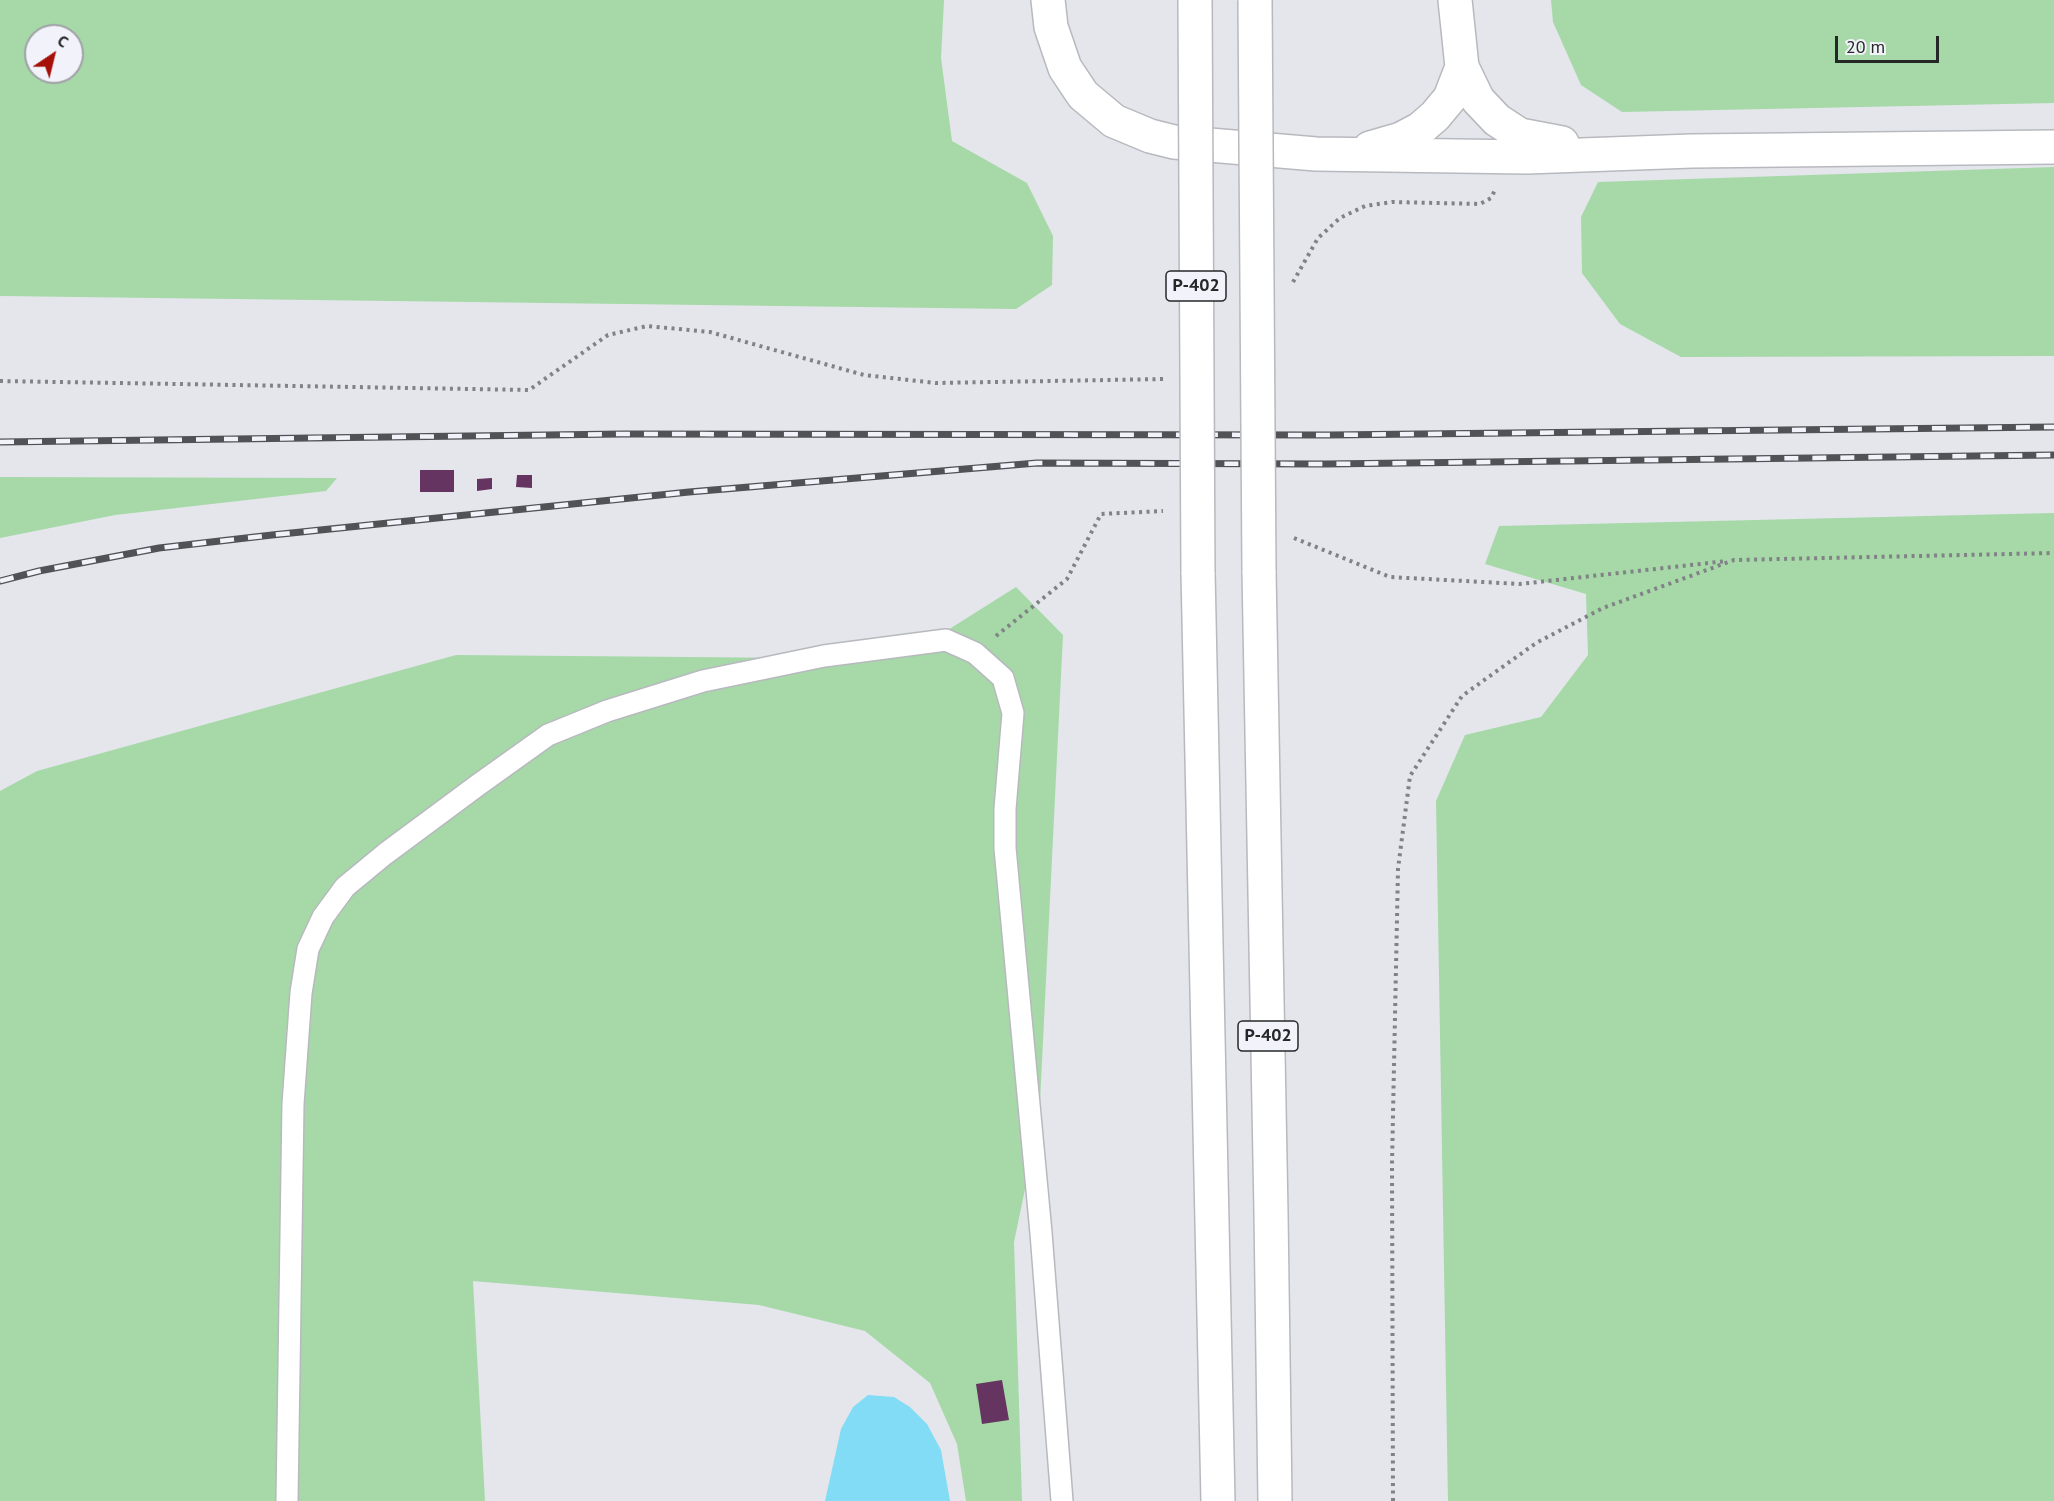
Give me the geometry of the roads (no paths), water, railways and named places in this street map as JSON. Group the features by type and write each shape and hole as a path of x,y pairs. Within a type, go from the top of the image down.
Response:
{"main road":[{"path":"1048,0 1052,27 1065,68 1083,95 1114,121 1150,136 1174,142 1316,154 1508,157 2054,147"},
{"name":"Р-402","path":"1195,0 1198,572 1218,1501"},
{"name":"Р-402","path":"1255,0 1259,571 1275,1501"},
{"path":"1455,0 1462,67 1478,100 1497,120 1520,135 1553,142 1598,147 1692,152"},
{"path":"1316,154 1350,152 1379,146 1401,139 1420,129 1450,98 1462,67"}],"lane":[{"path":"286,1501 294,1104 301,993 308,949 323,916 345,887 431,819 548,735 607,711 704,681 824,656 946,640 975,653 1003,678 1012,713 1005,809 1005,848 1041,1233 1062,1501"}],"water":[{"path":"868,1395 894,1397 910,1407 927,1424 941,1450 950,1501 825,1501 841,1429 853,1407"}],"railway":[{"path":"0,442 623,434 1329,435 2054,427"},
{"path":"0,581 39,571 159,548 272,535 689,492 1037,463 1325,464 2054,455"}]}
